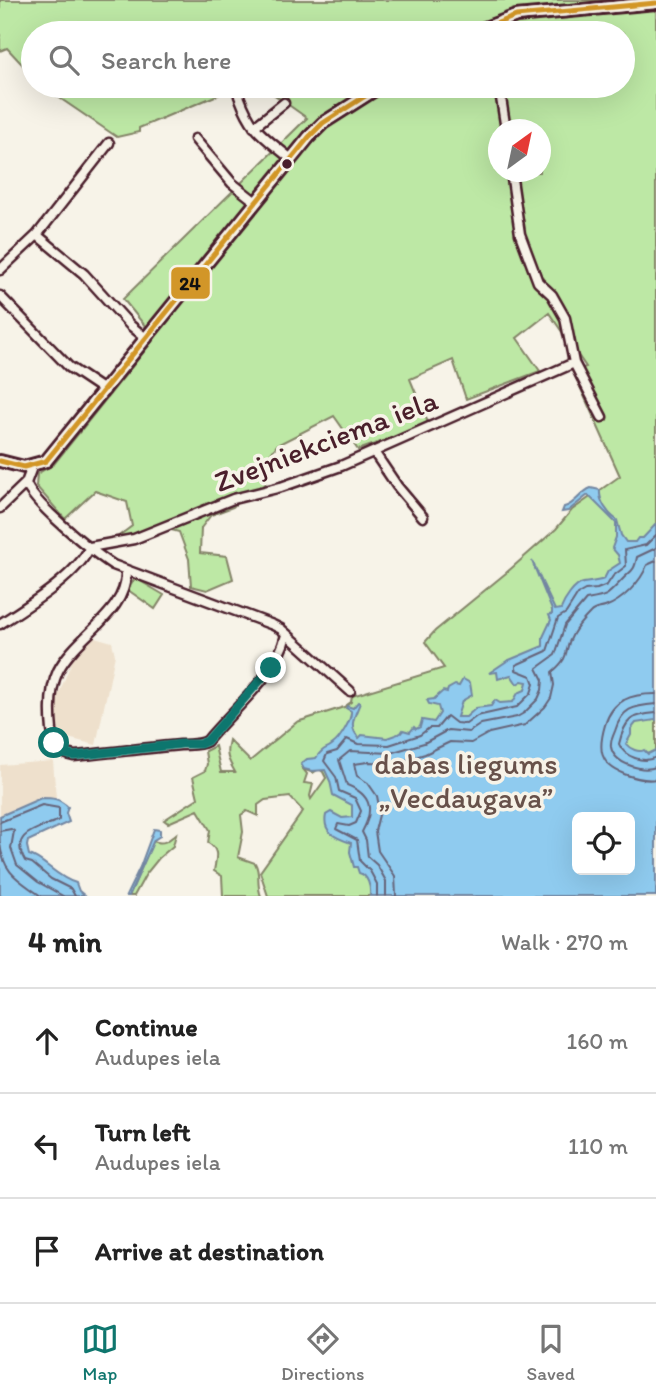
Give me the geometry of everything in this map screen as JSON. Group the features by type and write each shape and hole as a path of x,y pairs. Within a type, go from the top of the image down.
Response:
{"main road":[{"path":"503,21 516,16 656,4"},
{"path":"0,461 32,467 52,456 290,158 323,123 363,98"}],"street":[{"path":"240,98 254,127 290,158"},
{"path":"501,98 504,119"},
{"path":"254,127 284,103"},
{"path":"195,139 232,183 256,202"},
{"path":"0,270 37,236 110,143"},
{"path":"512,182 520,234 538,282 552,295 565,318 574,363 602,417"},
{"path":"37,236 84,274 130,325 147,339"},
{"path":"0,296 69,367 105,391"},
{"name":"Zvejniekciema iela","path":"90,547 134,539 233,499 293,483 374,452 574,363"},
{"path":"374,452 423,517"},
{"path":"0,508 26,483 32,467"},
{"path":"26,483 34,497 113,565 273,625 350,691"},
{"path":"0,624 44,595 77,565 90,547"},
{"path":"125,571 126,586 120,601 78,644 57,674 51,704 52,727 54,743 65,754 74,756 149,750 207,741 271,668 284,645 286,635"}],"shaded area":[{"path":"91,636 112,642 115,655 96,745 60,736 54,705 75,654"},
{"path":"53,761 56,798 41,798 0,816 0,765"}],"green space":[{"path":"0,0 656,0 656,896 268,896 260,872 303,811 290,797 265,800 258,805 258,816 247,811 241,815 243,832 238,857 255,863 261,896 223,896 222,876 214,871 216,852 208,843 210,830 198,810 168,823 164,820 198,798 193,777 205,771 205,751 215,746 221,772 235,772 228,757 229,740 250,761 297,722 344,707 351,702 352,696 444,668 425,642 435,631 556,529 572,510 620,476 573,371 586,367 549,313 517,338 540,371 466,399 453,360 410,379 429,425 358,450 334,416 277,445 267,459 265,487 247,492 233,507 211,515 201,528 200,553 227,556 233,579 207,590 191,586 189,559 179,532 160,527 126,538 120,535 132,526 127,502 95,491 65,519 36,486 37,474 54,464 155,338 123,299 307,118 279,98 635,98 635,21 21,21 21,63 7,48 0,51","holes":["303,769 313,773 319,769 326,778 311,799 313,784 304,783 307,774"]},
{"path":"60,98 210,98 139,128 139,132 117,137"},
{"path":"135,578 164,595 155,609 128,590"},
{"path":"176,834 173,846 146,874 134,896 129,896 153,841 165,842"}],"water":[{"name":"dabas liegums „Vecdaugava”","path":"591,488 600,490 602,502 617,520 626,542 643,538 656,524 656,720 636,723 626,744 648,754 656,750 656,896 370,896 367,879 354,867 350,852 351,843 336,837 328,830 325,821 326,815 331,812 342,818 352,817 352,805 333,795 325,770 304,769 301,764 307,759 316,758 336,741 350,719 351,711 347,706 353,708 358,702 360,703 353,726 359,738 362,735 387,738 403,730 410,732 414,727 420,727 422,720 434,722 440,713 438,706 429,704 427,700 434,699 455,685 459,686 463,679 470,683 472,695 462,701 457,717 466,717 476,708 491,706 495,700 500,703 513,702 518,693 525,690 527,682 517,684 511,675 498,679 497,672 489,673 507,661 543,646 543,637 551,620 549,615 552,610 532,561 555,610 561,609 576,587 604,579 608,571 620,563 612,548 616,537 616,523 588,495 568,511 562,512 564,507"},
{"path":"41,798 55,799 65,804 68,807 66,813 69,822 28,841 29,855 76,883 85,896 0,896 0,816"},
{"path":"154,829 160,830 160,836 154,840 129,896 126,896 140,867"}],"transit line":[{"name":"24","path":"503,21 516,16 656,3"},
{"name":"24","path":"0,461 24,467 46,461 309,137 323,123 362,98"}],"route":[{"path":"54,743 65,754 74,756 200,744 207,741 271,668"}]}
